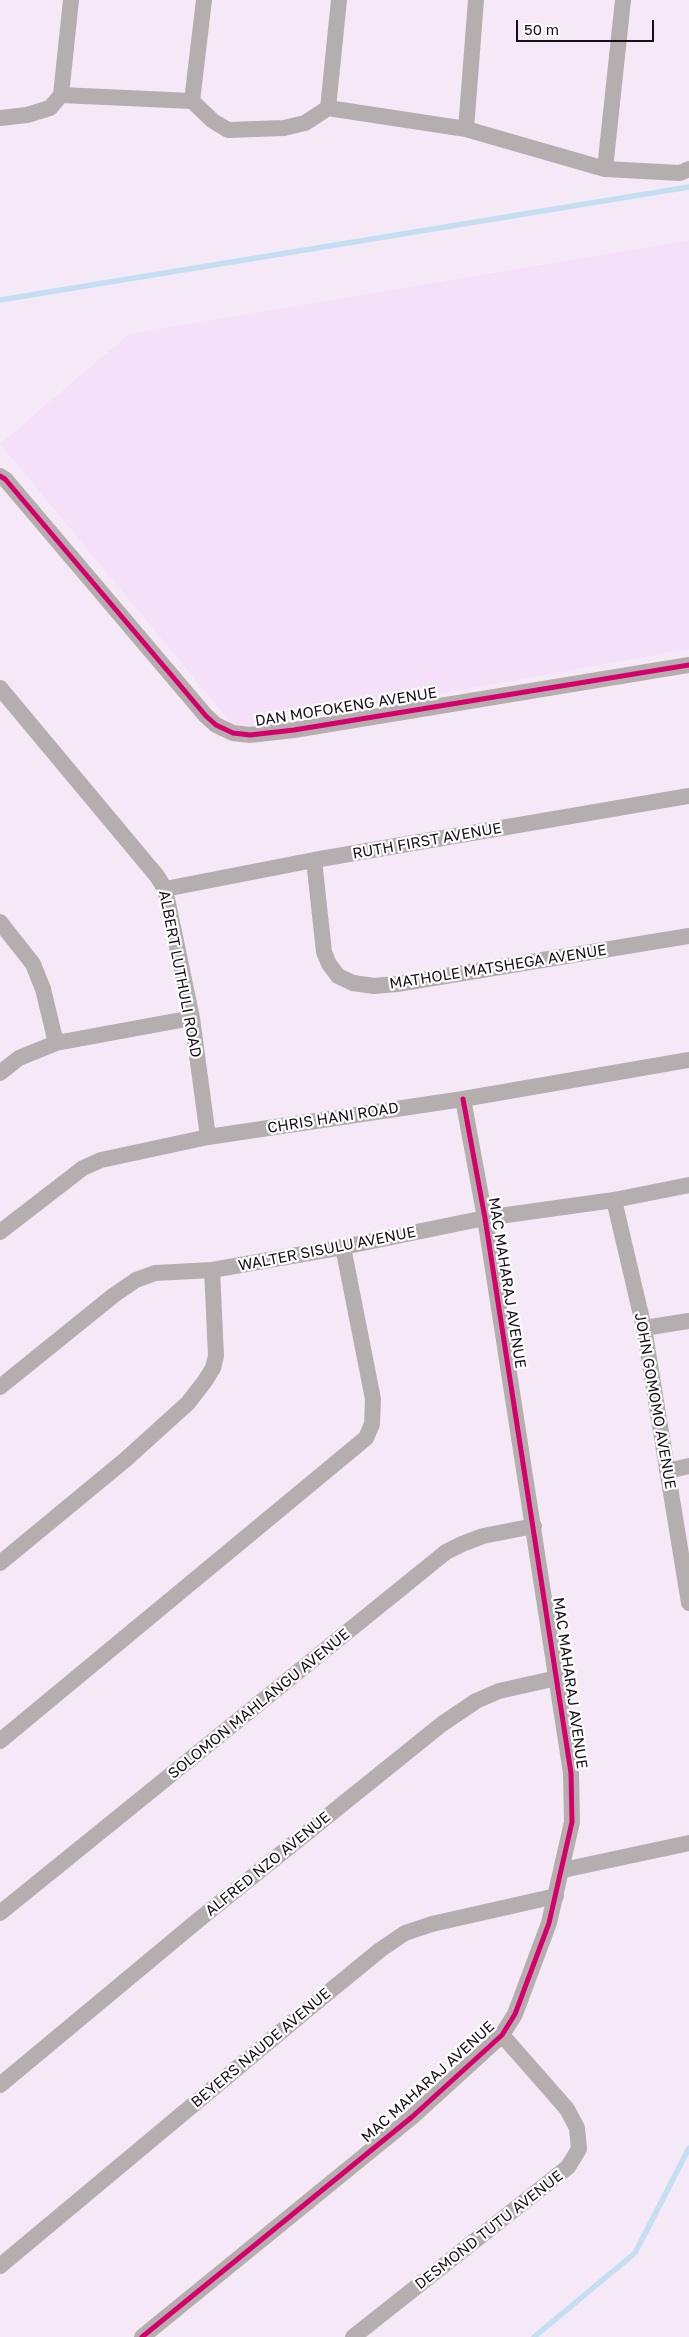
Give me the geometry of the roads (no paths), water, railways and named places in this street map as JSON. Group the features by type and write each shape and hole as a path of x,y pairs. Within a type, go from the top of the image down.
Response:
{"street":[{"path":"0,118 27,115 50,108 61,95 71,0"},
{"path":"192,101 204,0"},
{"path":"328,108 339,0"},
{"path":"466,129 476,0"},
{"path":"605,169 623,0"},
{"path":"61,95 192,101 213,120 228,130 284,128 305,123 328,108 466,129 605,169 680,173 689,169"},
{"name":"DAN MOFOKENG AVENUE","path":"0,476 5,479 206,716 216,725 233,733 250,735 294,730 689,665"},
{"name":"ALBERT LUTHULI ROAD","path":"0,688 157,876 165,889 192,1018 208,1137"},
{"name":"RUTH FIRST AVENUE","path":"165,889 314,860 689,796"},
{"name":"MATHOLE MATSHEGA AVENUE","path":"314,860 324,952 329,964 338,976 353,983 374,986 397,984 689,936"},
{"path":"0,922 33,964 43,989 56,1043"},
{"path":"0,1073 19,1058 56,1043 192,1018"},
{"name":"CHRIS HANI ROAD","path":"0,1232 91,1164 119,1155 208,1137 463,1099 689,1060"},
{"name":"MAC MAHARAJ AVENUE","path":"142,2337 412,2117 502,2035 515,2014 549,1924 563,1870 572,1822 571,1773 485,1218 463,1099"},
{"name":"WALTER SISULU AVENUE","path":"0,1388 114,1295 136,1280 155,1273 212,1270 343,1247 485,1218 614,1200 689,1185"},
{"name":"JOHN GOMOMO AVENUE","path":"614,1200 644,1328 689,1603"},
{"path":"0,1741 366,1438 372,1424 373,1399 343,1247"},
{"path":"0,1563 126,1460 188,1403 205,1381 213,1368 216,1356 212,1270"},
{"path":"644,1328 689,1321"},
{"path":"667,1471 689,1466"},
{"name":"SOLOMON MAHLANGU AVENUE","path":"0,1913 446,1552 483,1536 534,1526"},
{"name":"ALFRED NZO AVENUE","path":"0,2085 442,1724 476,1701 499,1692 557,1678"},
{"path":"563,1870 689,1843"},
{"name":"BEYERS NAUDE AVENUE","path":"0,2266 380,1950 405,1933 432,1924 556,1896"},
{"name":"DESMOND TUTU AVENUE","path":"352,2337 568,2167 579,2148 577,2128 567,2109 502,2035"}],"waterway":[{"path":"0,300 689,187"},
{"path":"534,2337 635,2253 689,2148"}]}
